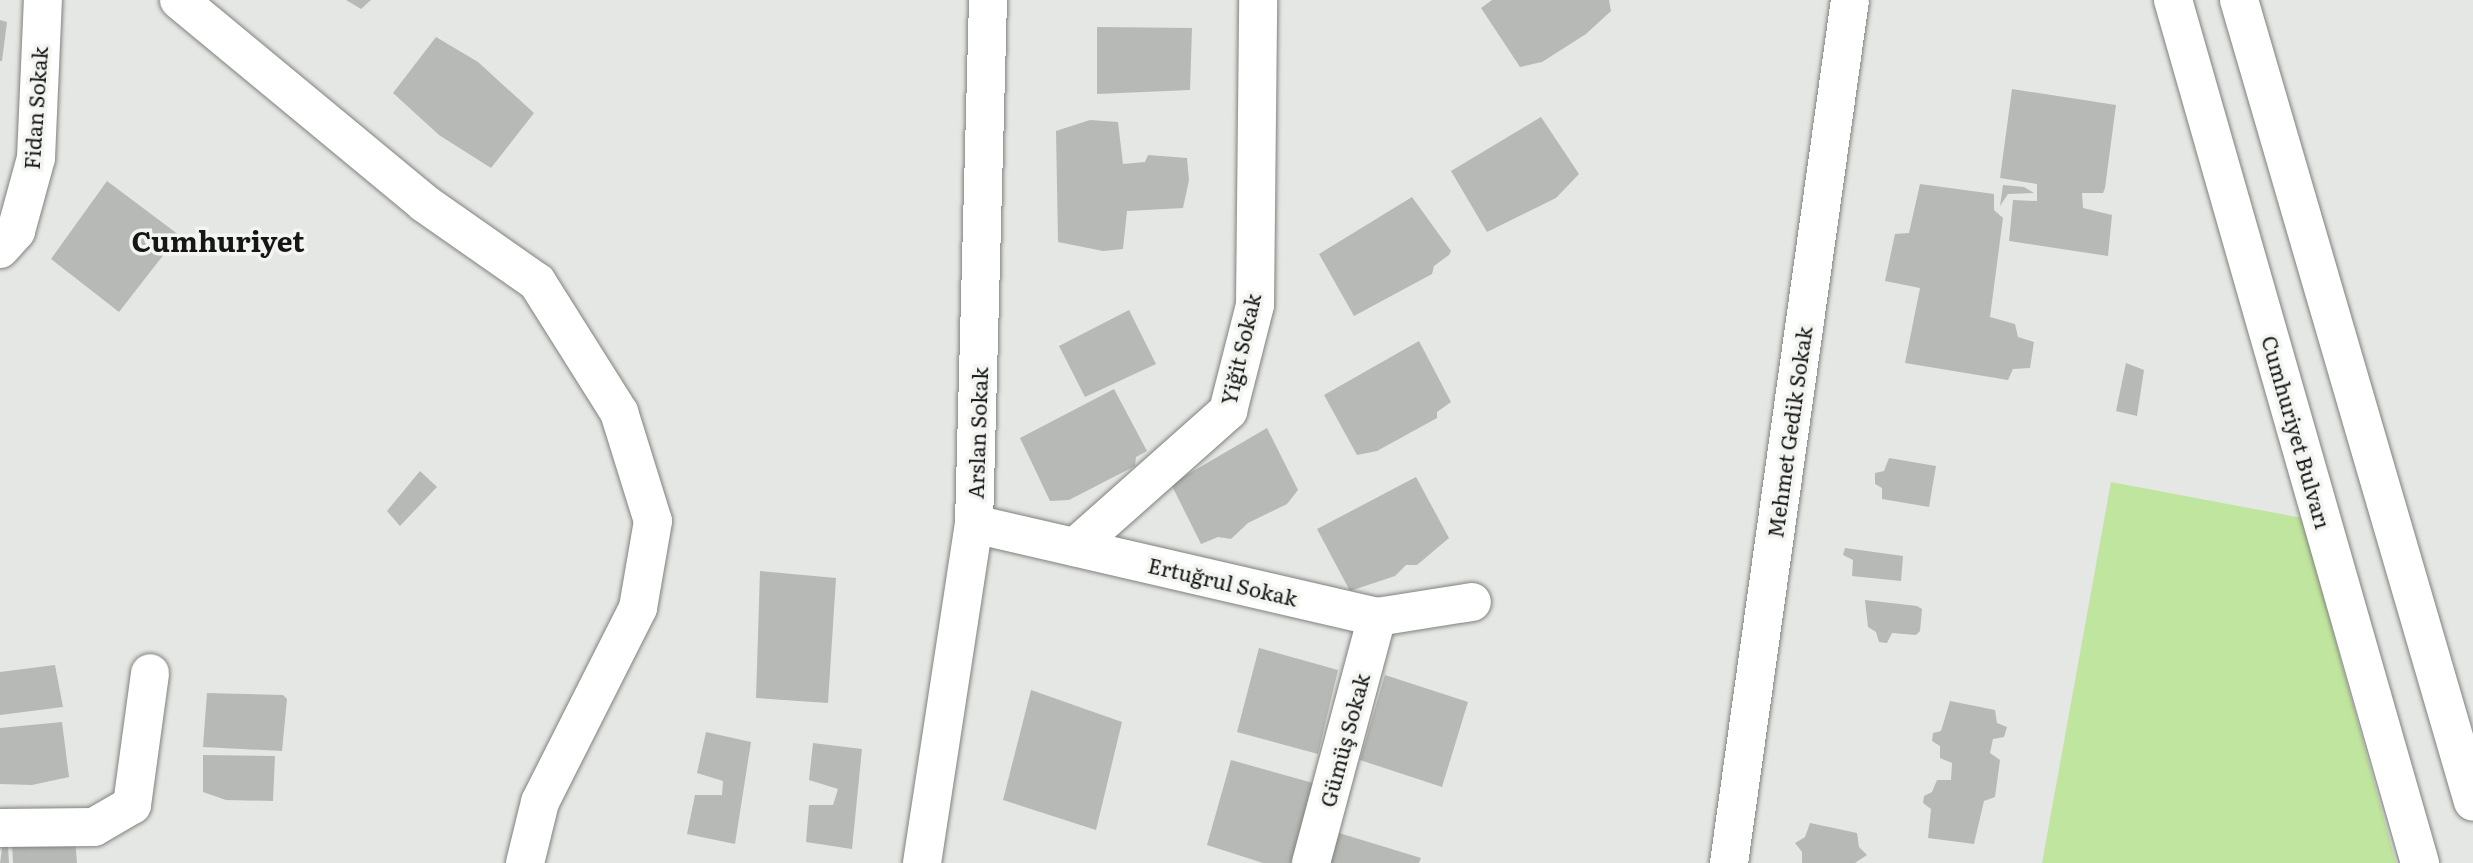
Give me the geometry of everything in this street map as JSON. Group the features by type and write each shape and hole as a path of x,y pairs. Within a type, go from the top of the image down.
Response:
{"street":[{"name":"Fidan Sokak","path":"0,249 16,231 36,158 43,0"},
{"path":"178,0 424,203 537,282 618,412 653,521 638,608 540,802 525,863"},
{"name":"Arslan Sokak","path":"922,863 974,524 988,0"},
{"name":"Yiğit Sokak","path":"1075,547 1228,411 1255,305 1258,0"},
{"name":"Mehmet Gedik Sokak","path":"1729,863 1850,0"},
{"name":"Cumhuriyet Bulvarı","path":"2173,0 2420,863"},
{"path":"2239,0 2473,802"},
{"name":"Ertuğrul Sokak","path":"974,524 1377,617 1472,602"},
{"name":"Gümüş Sokak","path":"1311,863 1377,617"},
{"path":"0,828 94,827 132,805 150,673"}],"green space":[{"path":"2111,482 2302,518 2396,863 2042,863"}],"building":[{"path":"346,0 371,0 361,9"},
{"path":"1492,0 1609,0 1611,11 1586,34 1542,62 1520,67 1481,8"},
{"path":"0,20 7,22 2,61 0,61"},
{"path":"1097,27 1192,28 1190,90 1097,94"},
{"path":"436,37 478,62 534,113 491,168 439,135 393,93"},
{"path":"2012,89 2116,105 2105,188 2103,193 2082,193 2083,208 2112,215 2108,256 2009,241 2013,200 2037,201 2037,184 2000,178"},
{"path":"1541,117 1579,174 1556,198 1487,232 1451,171"},
{"path":"1090,120 1118,122 1123,164 1145,162 1148,155 1187,158 1189,180 1183,208 1127,211 1123,249 1103,251 1058,242 1056,131"},
{"path":"107,181 179,235 119,312 51,259"},
{"path":"1920,184 1994,194 1994,210 2003,218 1990,317 2015,324 2018,337 2034,342 2030,368 2013,369 2008,380 1905,363 1920,288 1885,281 1895,234 1909,233"},
{"path":"2003,185 2024,187 2034,193 2008,194 2000,206"},
{"path":"1412,197 1451,251 1434,266 1432,274 1354,316 1319,254"},
{"path":"1129,310 1156,364 1085,397 1059,346"},
{"path":"1419,341 1451,402 1437,412 1437,418 1377,451 1357,455 1324,395"},
{"path":"2126,363 2144,370 2137,416 2116,411"},
{"path":"1114,389 1147,451 1136,457 1135,466 1069,500 1050,501 1020,438"},
{"path":"1267,428 1298,490 1287,504 1248,523 1231,539 1218,537 1201,544 1171,484"},
{"path":"1889,458 1936,466 1929,507 1882,499 1882,488 1875,484 1875,473 1884,471"},
{"path":"420,471 437,487 400,526 387,511"},
{"path":"1416,477 1449,538 1417,565 1406,565 1395,576 1350,591 1317,529"},
{"path":"1845,548 1903,556 1901,581 1852,576 1853,560 1843,555"},
{"path":"760,571 836,578 828,703 756,698"},
{"path":"1865,600 1917,606 1922,609 1920,631 1916,635 1892,633 1887,643 1879,642 1876,632 1868,627"},
{"path":"1259,648 1338,670 1318,754 1237,732"},
{"path":"55,665 63,707 0,715 0,672"},
{"path":"1385,675 1468,702 1442,787 1360,760"},
{"path":"1031,690 1122,722 1096,830 1003,800"},
{"path":"207,693 283,695 287,699 282,751 203,747"},
{"path":"1950,701 1995,710 1997,723 2007,727 2004,737 1993,739 1990,753 2000,760 1995,797 1984,801 1974,844 1928,838 1931,809 1923,803 1924,796 1932,792 1937,780 1951,780 1952,763 1940,758 1940,746 1932,741 1933,733 1941,731"},
{"path":"62,722 69,777 32,785 0,784 0,728"},
{"path":"706,732 751,742 735,844 687,834 695,795 722,795 723,781 697,773"},
{"path":"813,743 862,749 852,849 806,842 809,805 833,805 838,789 809,780"},
{"path":"203,755 275,756 273,801 226,800 203,792"},
{"path":"1231,760 1313,783 1292,863 1263,863 1207,845"},
{"path":"1810,823 1857,833 1859,847 1867,855 1855,863 1802,863 1802,852 1795,843 1805,837"},
{"path":"1339,833 1421,858 1419,863 1330,863"},
{"path":"75,839 77,863 13,863 12,843"},
{"path":"3,842 8,847 9,863 0,863"}],"district":[{"name":"Cumhuriyet","path":"218,240"}]}
